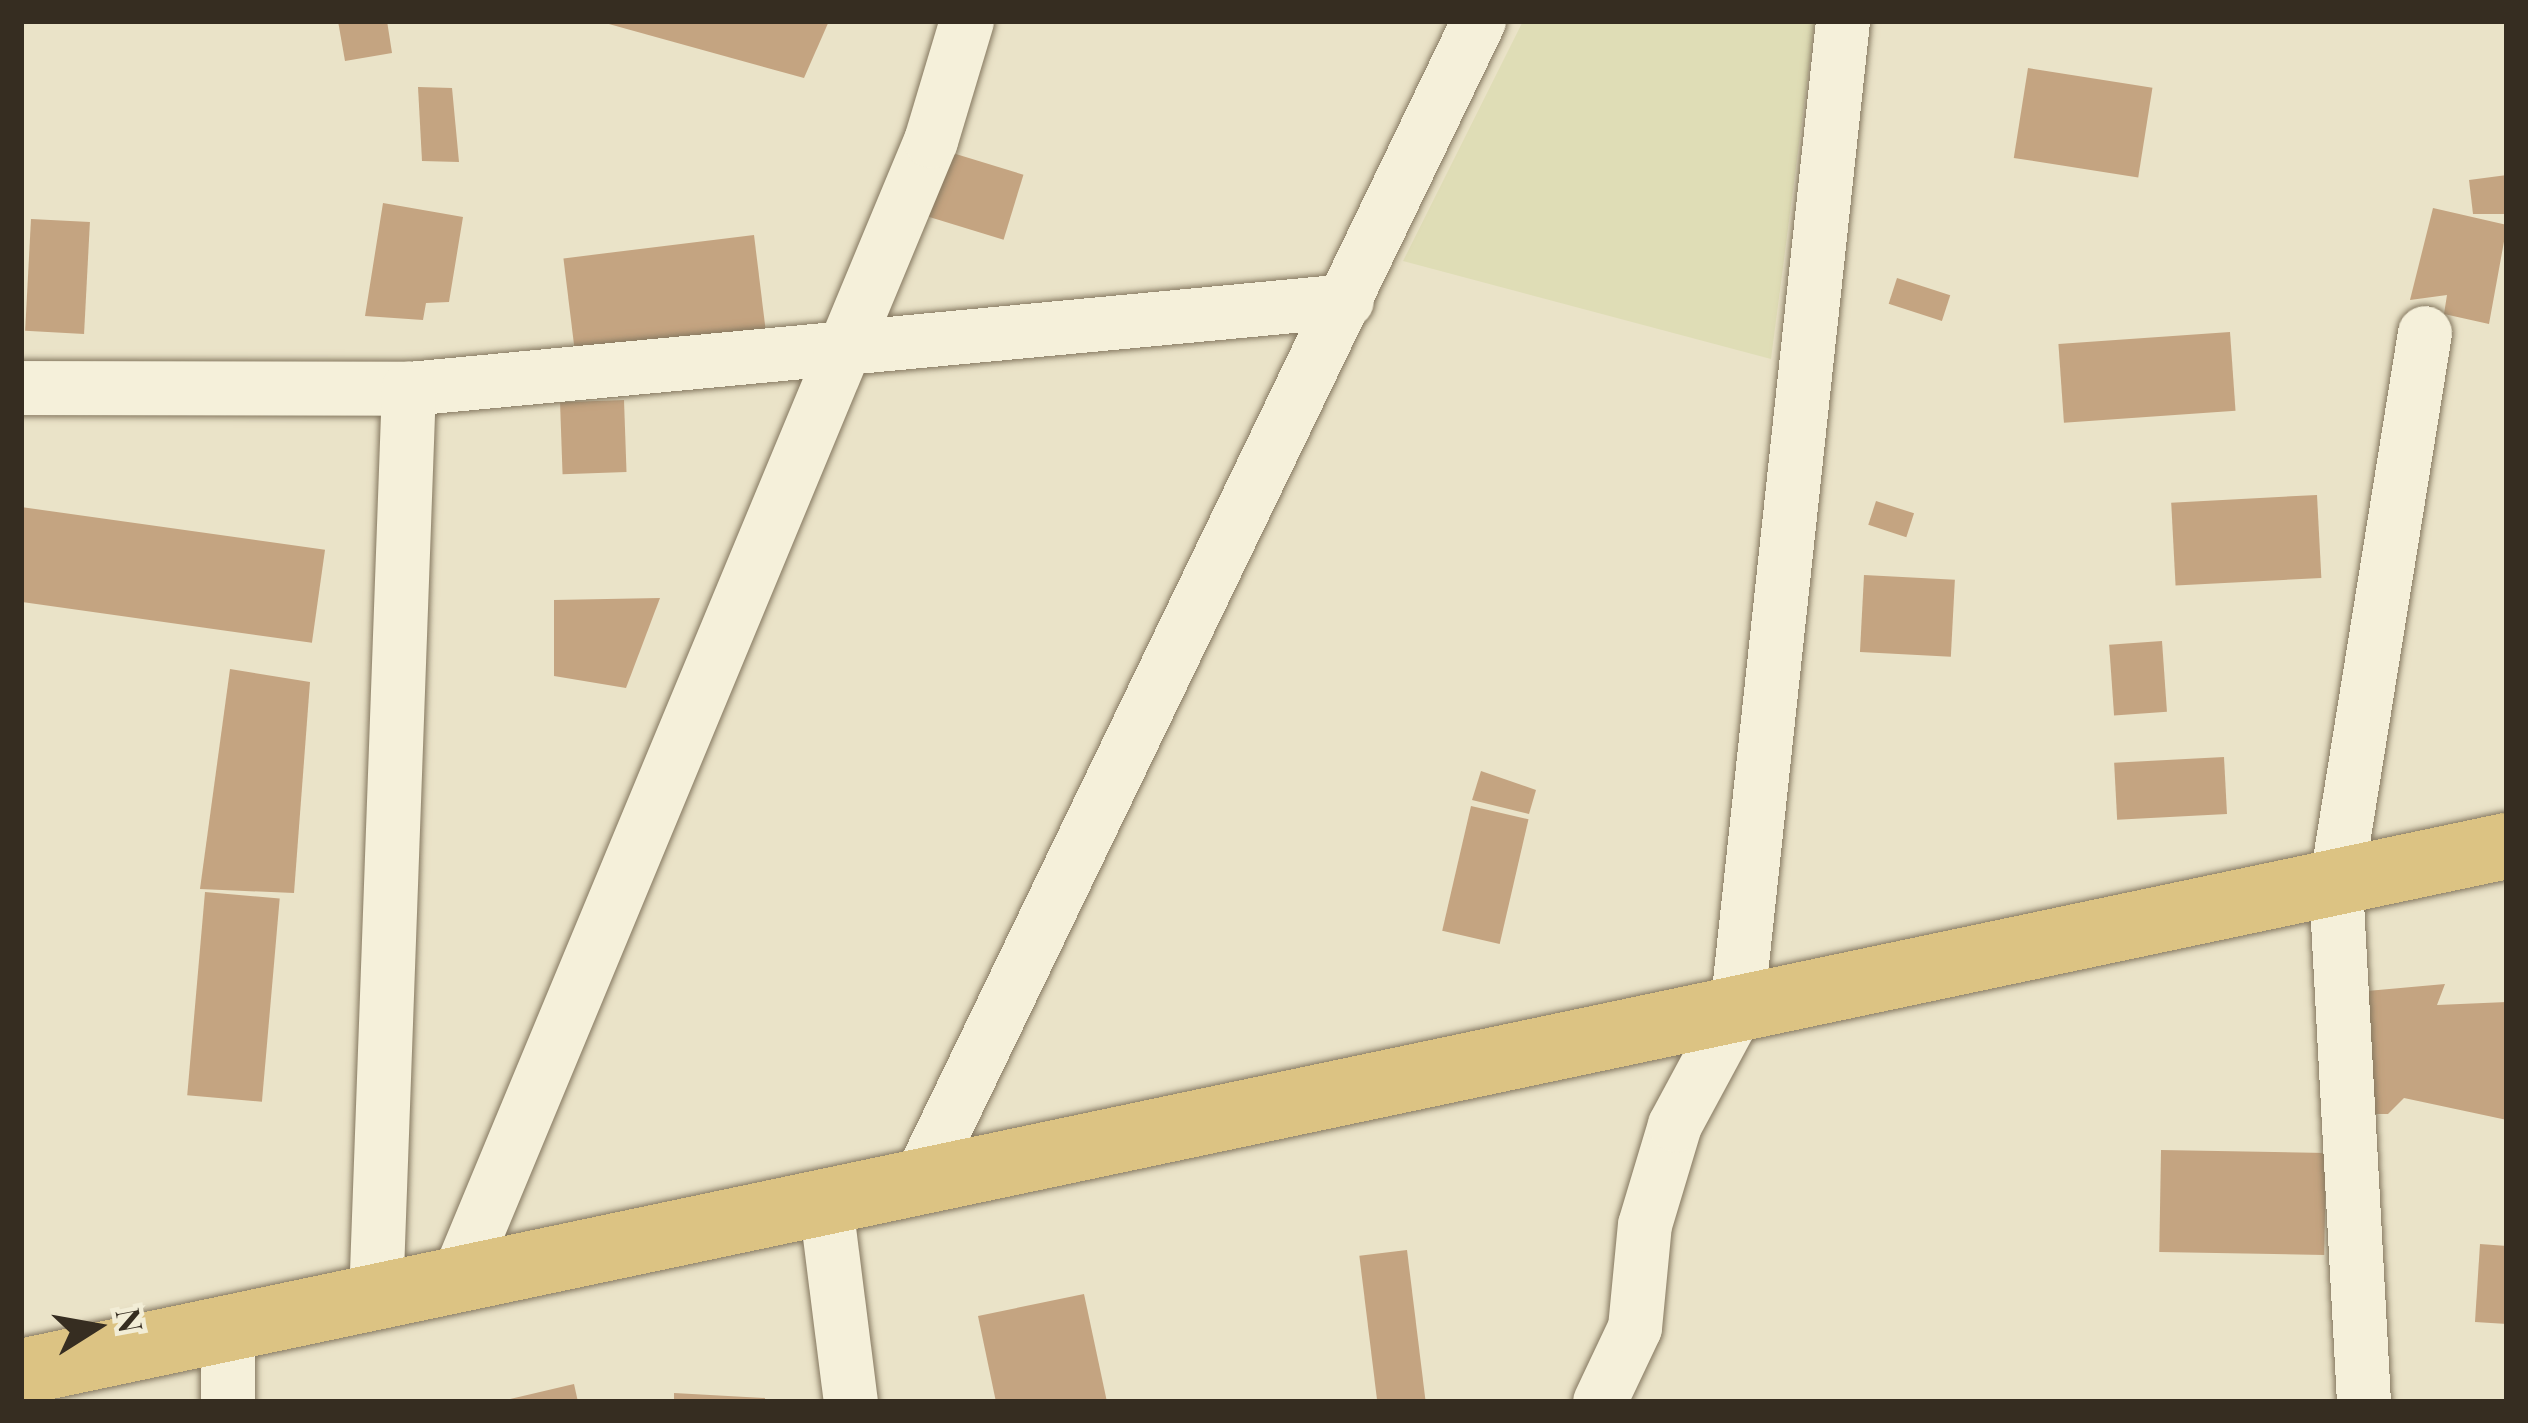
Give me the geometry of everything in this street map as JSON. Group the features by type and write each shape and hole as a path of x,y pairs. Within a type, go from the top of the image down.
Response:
{"highway":[{"path":"21,1372 2507,846"}],"street":[{"path":"456,1283 931,141 967,21"},
{"path":"920,1182 1479,21"},
{"path":"1600,1402 1635,1328 1646,1225 1675,1125 1737,1010 1844,21"},
{"path":"21,388 409,389 840,357 1347,301"},
{"path":"2364,1402 2336,885 2425,333"},
{"path":"376,1300 409,389"},
{"path":"826,1205 851,1402"},
{"path":"228,1331 228,1402"}],"shaded area":[{"path":"1523,21 1815,21 1771,359 1403,261"}],"building":[{"path":"338,21 387,21 392,53 345,61"},
{"path":"598,21 829,21 804,78"},
{"path":"2028,68 2152,88 2138,178 2014,158"},
{"path":"418,87 452,88 459,162 422,161"},
{"path":"946,151 1023,175 1004,240 926,216"},
{"path":"2507,175 2507,214 2473,214 2469,180"},
{"path":"383,203 463,217 449,302 426,303 423,320 365,316"},
{"path":"2433,208 2507,225 2489,324 2444,314 2447,295 2410,300"},
{"path":"31,219 90,222 84,334 25,331"},
{"path":"754,235 765,328 575,352 563,258"},
{"path":"1897,278 1950,295 1942,321 1889,304"},
{"path":"2230,332 2236,411 2064,423 2058,344"},
{"path":"624,400 627,472 563,474 560,402"},
{"path":"2317,495 2321,578 2176,586 2171,503"},
{"path":"1876,501 1914,513 1906,537 1868,525"},
{"path":"21,507 325,550 312,643 21,602"},
{"path":"1864,575 1955,580 1951,657 1860,652"},
{"path":"660,598 626,688 554,676 554,600"},
{"path":"2162,641 2167,712 2114,716 2109,645"},
{"path":"230,669 310,682 294,893 200,889"},
{"path":"2224,757 2227,814 2117,820 2114,763"},
{"path":"1481,771 1536,790 1529,814 1472,800"},
{"path":"1471,806 1528,819 1500,944 1442,931"},
{"path":"205,892 280,899 262,1102 187,1095"},
{"path":"2445,984 2437,1005 2507,1002 2507,1120 2404,1098 2388,1114 2359,1114 2367,991"},
{"path":"2161,1150 2326,1153 2324,1255 2159,1252"},
{"path":"2480,1244 2507,1246 2507,1324 2475,1322"},
{"path":"1407,1250 1426,1402 1377,1402 1359,1256"},
{"path":"1084,1294 1107,1402 996,1402 978,1316"},
{"path":"574,1384 578,1402 506,1400"},
{"path":"674,1393 765,1398 765,1402 674,1402"}]}
